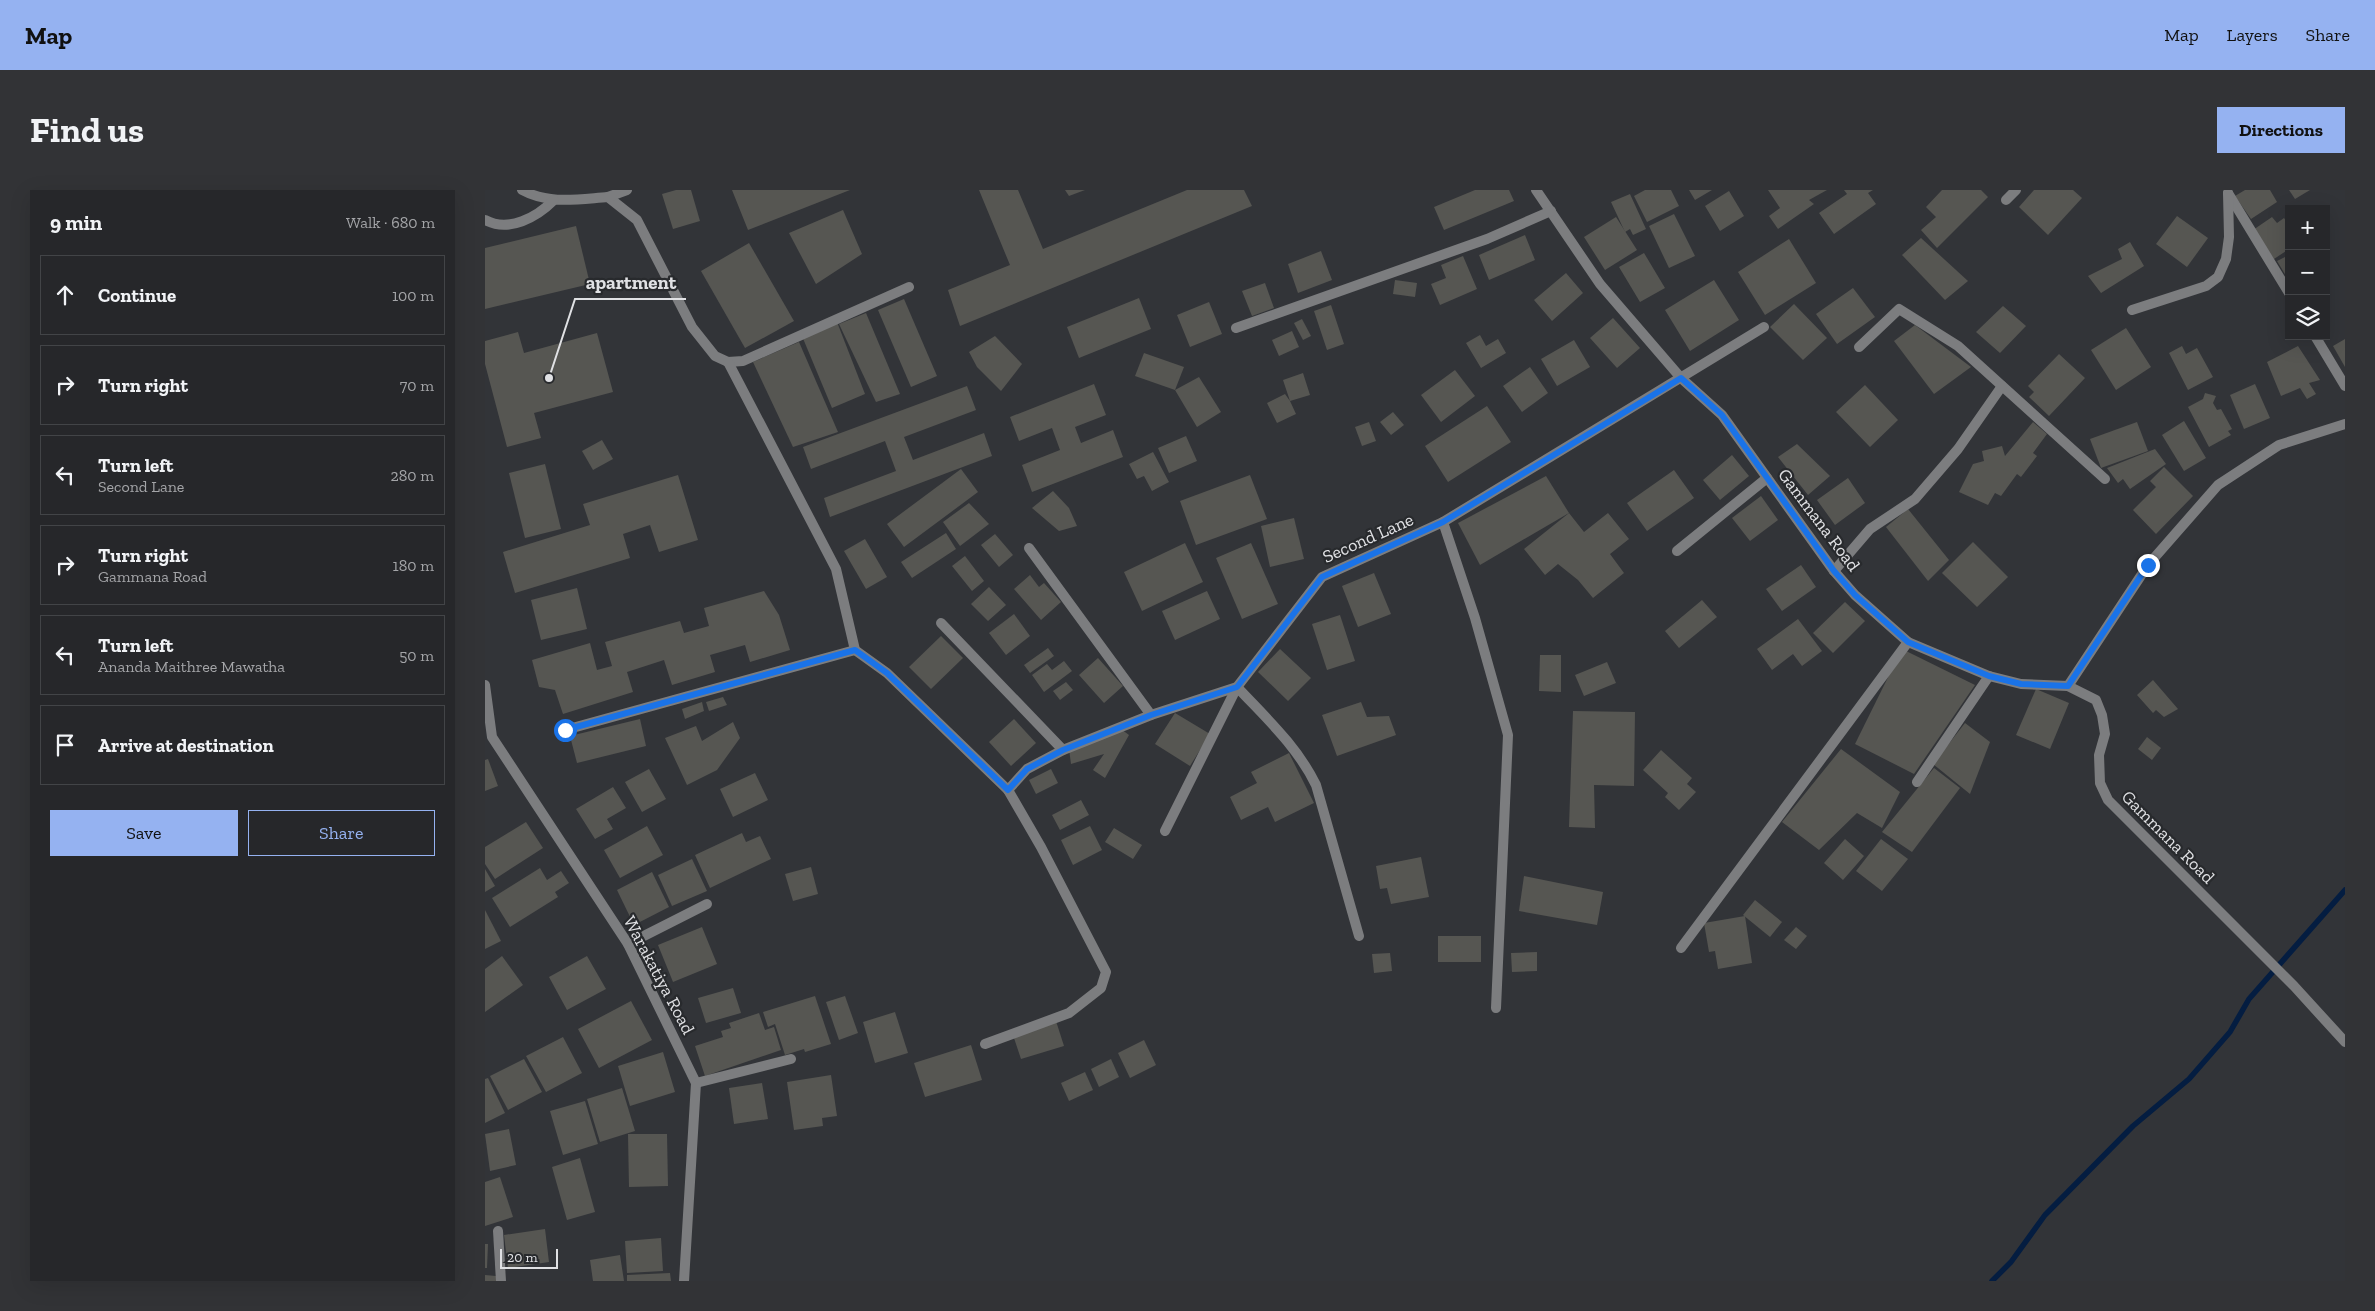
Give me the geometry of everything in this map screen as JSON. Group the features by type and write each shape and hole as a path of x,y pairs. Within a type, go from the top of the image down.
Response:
{"street":[{"path":"522,190 533,196 561,201 608,197 627,190"},
{"name":"Gammana Road","path":"1536,190 1600,284 1681,378 1722,415 1834,571 1855,595 1908,642 1989,676 2021,684 2068,686 2096,700 2102,715 2105,734 2099,755 2100,783 2108,800 2276,968 2345,1042"},
{"path":"2006,200 2016,190"},
{"path":"2227,191 2285,286"},
{"path":"2133,310 2206,286 2217,278 2227,259 2227,191"},
{"path":"608,197 637,220 691,327 715,356 727,362 743,361 909,287"},
{"path":"485,220 493,224 509,224 528,220 541,213 554,200"},
{"path":"1236,328 1487,239 1551,211"},
{"path":"1859,347 1899,309 1958,346 2105,479"},
{"name":"Second Lane","path":"1165,831 1237,687 1322,577 1443,522 1764,327"},
{"path":"2317,340 2345,386"},
{"path":"727,362 836,569 855,650 887,673 1008,790 1041,846 1106,972 1101,988 1069,1013 985,1044"},
{"path":"1834,571 1870,529 1915,499 1958,449 2002,386"},
{"path":"2068,686 2148,565 2218,485 2279,445 2345,424"},
{"path":"1677,552 1767,478"},
{"path":"1443,522 1475,618 1508,735 1496,1008"},
{"path":"1029,548 1151,715"},
{"path":"941,623 1063,750"},
{"path":"1681,948 1908,642"},
{"path":"565,730 855,650"},
{"path":"1917,782 1989,676"},
{"name":"Warakatiya Road","path":"485,685 493,737 628,944 696,1083 684,1281"},
{"path":"1008,790 1027,769 1063,750 1151,715 1237,687 1286,738 1306,764 1316,785 1359,936"},
{"path":"628,944 707,904"},
{"path":"696,1083 791,1059"},
{"path":"498,1231 501,1281"}],"building":[{"path":"676,190 691,190 700,221 673,229 662,194"},
{"path":"732,190 850,190 748,230"},
{"path":"979,190 1018,190 1043,249 1187,190 1244,190 1252,206 960,326 948,290 1010,265"},
{"path":"1065,190 1085,190 1069,196"},
{"path":"1475,190 1509,190 1514,201 1444,230 1434,207"},
{"path":"1645,190 1671,190 1679,206 1647,222 1634,196"},
{"path":"1689,190 1712,190 1695,200"},
{"path":"1768,190 1827,190 1809,200 1814,204 1778,229 1769,216 1780,208"},
{"path":"1844,190 1873,190 1868,193 1876,204 1834,234 1819,213 1847,194"},
{"path":"1942,190 1981,190 1988,197 1937,248 1921,230 1936,217 1926,207"},
{"path":"2034,190 2073,190 2082,198 2048,235 2019,207"},
{"path":"2245,190 2270,190 2277,202 2251,219 2235,196"},
{"path":"2289,190 2310,190 2295,199"},
{"path":"1729,191 1744,216 1720,231 1705,206"},
{"path":"1630,194 1646,229 1633,235 1630,229 1625,232 1611,202"},
{"path":"843,210 862,254 816,284 789,233"},
{"path":"1674,214 1695,256 1669,268 1649,226"},
{"path":"2177,216 2208,238 2187,267 2156,244"},
{"path":"1616,217 1637,250 1605,270 1584,237"},
{"path":"2272,217 2277,223 2284,218 2285,252 2274,259 2253,230"},
{"path":"576,226 590,284 485,309 485,248"},
{"path":"1525,235 1535,260 1489,280 1479,255"},
{"path":"1921,238 1968,281 1945,300 1902,255"},
{"path":"1789,239 1816,283 1765,315 1738,272"},
{"path":"2130,242 2144,266 2101,293 2088,276 2122,259 2118,249"},
{"path":"749,243 794,321 745,348 701,271"},
{"path":"1321,251 1332,280 1298,293 1288,264"},
{"path":"1644,253 1665,288 1640,302 1619,267"},
{"path":"1463,256 1477,289 1440,305 1431,284 1446,278 1441,265"},
{"path":"2285,257 2285,274 2277,261"},
{"path":"1566,273 1583,293 1552,321 1534,300"},
{"path":"1395,280 1417,283 1415,297 1393,294"},
{"path":"1714,280 1739,320 1690,351 1665,310"},
{"path":"1265,283 1274,308 1252,316 1242,291"},
{"path":"1853,288 1875,317 1837,344 1816,314"},
{"path":"1139,298 1151,329 1079,358 1067,327"},
{"path":"904,299 937,376 911,387 878,310"},
{"path":"1209,302 1222,334 1190,347 1177,315"},
{"path":"1794,304 1827,338 1803,360 1770,327"},
{"path":"1331,305 1344,344 1327,350 1314,311"},
{"path":"2003,306 2026,326 2000,353 1976,332"},
{"path":"866,313 900,394 876,402 839,324"},
{"path":"1613,318 1640,348 1617,368 1590,338"},
{"path":"1302,319 1311,336 1303,340 1294,323"},
{"path":"837,322 865,394 832,408 802,336"},
{"path":"1915,325 1971,367 1934,394 1894,341"},
{"path":"2126,328 2151,367 2116,390 2091,350"},
{"path":"1292,331 1299,347 1279,356 1272,340"},
{"path":"518,332 524,353 597,333 613,392 534,413 541,438 507,447 485,364 485,341"},
{"path":"1480,335 1486,346 1498,339 1506,353 1481,368 1466,343"},
{"path":"995,336 1022,364 1001,391 977,367 969,352"},
{"path":"2345,339 2345,367 2333,346"},
{"path":"1574,340 1590,367 1557,386 1541,359"},
{"path":"799,342 838,432 793,447 753,362"},
{"path":"2182,346 2186,354 2197,348 2213,377 2188,390 2169,353"},
{"path":"2298,346 2320,380 2309,383 2316,394 2307,399 2300,388 2281,396 2267,362"},
{"path":"1144,353 1184,367 1175,390 1135,376"},
{"path":"2059,354 2085,378 2049,416 2029,397 2034,392 2028,386"},
{"path":"1530,367 1548,393 1522,412 1503,386"},
{"path":"1455,370 1475,396 1441,422 1421,395"},
{"path":"1303,373 1310,395 1290,401 1283,380"},
{"path":"1199,377 1221,412 1197,427 1175,390"},
{"path":"1094,384 1106,415 1075,427 1081,443 1113,430 1123,457 1032,492 1022,465 1060,450 1052,428 1019,441 1010,417"},
{"path":"2255,384 2270,418 2244,429 2230,395"},
{"path":"1865,385 1898,420 1870,447 1836,412"},
{"path":"967,386 976,410 904,437 913,460 984,433 992,456 830,517 824,498 896,471 885,441 811,469 803,447"},
{"path":"2205,393 2216,396 2213,403 2217,410 2221,409 2232,429 2228,431 2231,435 2209,447 2188,407 2203,399"},
{"path":"1285,394 1296,414 1277,423 1267,403"},
{"path":"1487,406 1511,442 1448,482 1425,446"},
{"path":"1393,412 1404,425 1391,435 1380,422"},
{"path":"2184,421 2206,458 2184,471 2162,435"},
{"path":"1369,422 1376,441 1362,446 1355,427"},
{"path":"2033,422 2047,434 2033,453 2037,456 2021,477 2017,474 2001,496 1995,493 1988,505 1959,492 1973,464 1984,461 1982,451 2002,446 2005,456"},
{"path":"2137,422 2148,451 2101,468 2090,439"},
{"path":"1186,436 1197,461 1169,473 1158,448"},
{"path":"602,440 613,459 593,470 582,451"},
{"path":"1797,444 1830,476 1808,495 1778,457"},
{"path":"2155,449 2166,464 2130,489 2123,479 2118,483 2107,468"},
{"path":"1153,452 1169,482 1152,491 1144,476 1137,479 1129,464"},
{"path":"1732,455 1749,476 1720,500 1703,480"},
{"path":"545,464 561,529 525,538 509,473"},
{"path":"2164,467 2193,496 2156,534 2133,510 2156,487 2150,481"},
{"path":"961,469 978,492 904,547 887,524"},
{"path":"1674,470 1694,498 1647,531 1627,503"},
{"path":"678,475 698,540 659,552 650,525 623,534 630,558 515,593 503,552 590,525 583,504"},
{"path":"1250,475 1267,519 1196,545 1180,501"},
{"path":"1546,476 1569,513 1480,565 1458,523"},
{"path":"1848,478 1865,503 1835,525 1817,500"},
{"path":"1053,491 1069,508 1077,526 1059,531 1032,508"},
{"path":"1761,496 1778,520 1750,541 1732,518"},
{"path":"969,503 989,524 960,546 943,522"},
{"path":"1908,509 1949,560 1928,581 1886,527"},
{"path":"1569,513 1584,532 1608,513 1629,539 1610,554 1624,573 1593,598 1578,580 1558,564 1545,575 1524,549"},
{"path":"1294,518 1304,559 1270,567 1261,526"},
{"path":"946,533 956,549 912,578 901,562"},
{"path":"995,534 1013,555 999,567 981,545"},
{"path":"865,539 887,577 866,589 844,551"},
{"path":"1973,542 2008,577 1977,607 1942,573"},
{"path":"1185,543 1203,582 1142,611 1124,572"},
{"path":"1251,543 1278,604 1242,619 1216,558"},
{"path":"965,556 984,581 972,591 952,566"},
{"path":"1801,565 1816,587 1782,611 1766,589"},
{"path":"1374,573 1391,614 1358,627 1342,586"},
{"path":"1030,575 1039,587 1044,583 1061,602 1041,620 1014,589"},
{"path":"989,587 1006,605 988,621 971,604"},
{"path":"577,588 587,629 541,640 531,600"},
{"path":"764,591 779,615 790,650 750,662 745,645 710,655 715,672 672,685 664,660 627,672 633,692 563,714 555,690 539,687 532,660 590,643 597,670 612,666 605,642 680,621 684,633 709,626 704,608"},
{"path":"1207,591 1220,619 1175,640 1162,611"},
{"path":"1702,600 1717,617 1679,648 1665,631"},
{"path":"1845,602 1865,621 1833,653 1813,633"},
{"path":"1014,614 1030,636 1006,655 989,633"},
{"path":"1340,615 1355,661 1327,670 1312,624"},
{"path":"1798,619 1822,651 1802,666 1793,654 1772,670 1757,649"},
{"path":"941,636 963,658 931,689 909,667"},
{"path":"1048,648 1054,656 1030,673 1024,665"},
{"path":"1280,649 1311,678 1288,701 1258,672"},
{"path":"1902,649 1975,685 1914,774 1855,744"},
{"path":"1540,655 1561,655 1561,692 1539,691"},
{"path":"1098,658 1123,686 1104,703 1079,675"},
{"path":"1064,661 1072,671 1044,692 1032,675 1047,664 1052,670"},
{"path":"1607,662 1616,683 1584,696 1575,675"},
{"path":"2153,680 2178,709 2164,717 2156,710 2153,713 2137,695"},
{"path":"1066,682 1073,690 1060,700 1053,691"},
{"path":"2036,689 2069,703 2050,749 2016,735"},
{"path":"723,697 727,705 709,711 706,702"},
{"path":"702,702 704,711 685,719 682,709"},
{"path":"1361,702 1367,717 1389,716 1396,735 1337,756 1322,715"},
{"path":"1573,711 1635,712 1634,786 1594,785 1595,828 1569,827"},
{"path":"1175,713 1210,734 1190,766 1155,744"},
{"path":"640,719 646,746 577,763 570,736"},
{"path":"1014,719 1036,743 1011,766 989,742"},
{"path":"733,722 740,738 717,770 687,785 665,738 696,726 702,741"},
{"path":"1965,723 1990,742 1970,794 1933,764"},
{"path":"1121,729 1129,735 1105,778 1093,770 1104,754 1071,764 1069,749"},
{"path":"2147,737 2161,748 2152,760 2138,749"},
{"path":"1841,749 1900,792 1882,828 1857,813 1819,850 1782,822"},
{"path":"1661,750 1692,778 1687,784 1696,792 1679,810 1665,797 1668,793 1643,770"},
{"path":"1289,753 1314,803 1275,822 1268,807 1241,820 1230,797 1257,783 1251,772"},
{"path":"488,759 498,786 485,791 485,760"},
{"path":"1934,768 1960,788 1912,852 1882,832"},
{"path":"649,769 666,799 642,812 625,782"},
{"path":"1051,769 1058,783 1036,794 1029,780"},
{"path":"755,773 768,800 733,817 720,789"},
{"path":"613,787 626,808 607,819 613,829 595,839 576,809"},
{"path":"1081,800 1089,815 1060,830 1052,815"},
{"path":"526,822 543,848 495,879 485,864 485,847"},
{"path":"647,826 663,855 620,878 604,850"},
{"path":"1090,826 1102,850 1073,865 1061,840"},
{"path":"1114,828 1142,845 1133,859 1105,842"},
{"path":"742,833 746,842 760,836 771,859 710,888 695,855"},
{"path":"1845,839 1864,856 1843,880 1824,863"},
{"path":"1881,839 1908,859 1882,891 1856,871"},
{"path":"1421,857 1429,897 1391,904 1387,888 1380,889 1376,866"},
{"path":"692,859 707,891 672,906 658,875"},
{"path":"811,867 818,894 793,901 785,874"},
{"path":"540,868 547,880 561,871 569,883 555,892 558,897 510,927 492,898"},
{"path":"485,869 495,886 485,892"},
{"path":"652,872 669,907 634,925 617,890"},
{"path":"1524,876 1603,892 1597,925 1519,911"},
{"path":"1755,900 1782,922 1770,937 1743,915"},
{"path":"485,910 501,941 485,949"},
{"path":"1745,916 1752,963 1718,969 1715,951 1709,952 1704,923"},
{"path":"702,927 717,964 673,982 658,945"},
{"path":"1796,927 1807,936 1796,949 1784,940"},
{"path":"1438,936 1481,936 1481,962 1438,962"},
{"path":"1537,952 1537,971 1512,972 1511,953"},
{"path":"1390,953 1392,971 1374,973 1372,954"},
{"path":"502,956 523,985 485,1012 485,969"},
{"path":"587,956 606,989 567,1010 549,977"},
{"path":"733,988 741,1013 706,1023 698,998"},
{"path":"815,996 831,1044 805,1052 804,1049 785,1055 775,1024 768,1027 763,1012"},
{"path":"845,996 858,1033 839,1040 826,1002"},
{"path":"631,1001 652,1040 599,1068 578,1029"},
{"path":"895,1012 908,1053 875,1063 863,1022"},
{"path":"759,1013 765,1030 774,1027 781,1050 705,1076 695,1046 723,1037 721,1031 731,1028 729,1023"},
{"path":"1056,1021 1064,1046 1021,1059 1013,1035"},
{"path":"563,1037 582,1073 546,1092 526,1056"},
{"path":"1144,1040 1156,1065 1130,1078 1118,1053"},
{"path":"971,1045 982,1080 925,1097 914,1063"},
{"path":"663,1052 675,1092 630,1106 618,1066"},
{"path":"524,1059 542,1092 508,1110 490,1076"},
{"path":"1111,1059 1119,1077 1099,1087 1091,1069"},
{"path":"1085,1072 1093,1090 1069,1101 1061,1083"},
{"path":"831,1075 837,1116 822,1118 823,1126 794,1130 787,1082"},
{"path":"488,1078 505,1113 485,1123 485,1079"},
{"path":"762,1083 768,1119 734,1124 729,1088"},
{"path":"622,1088 635,1131 600,1142 587,1099"},
{"path":"585,1101 598,1144 563,1155 550,1111"},
{"path":"509,1129 516,1165 490,1171 485,1134"},
{"path":"628,1134 667,1134 668,1186 629,1187"},
{"path":"580,1158 595,1212 567,1220 552,1167"},
{"path":"500,1177 513,1217 485,1226 485,1182"},
{"path":"545,1229 549,1262 508,1268 504,1235"},
{"path":"661,1238 663,1271 627,1273 625,1241"},
{"path":"485,1244 488,1244 487,1268 485,1268"},
{"path":"620,1255 624,1281 593,1281 590,1260"},
{"path":"670,1273 671,1281 627,1281 627,1275"},
{"path":"485,1275 496,1276 496,1281 485,1281"}],"waterway":[{"path":"1992,1281 2011,1262 2045,1215 2133,1126 2189,1079 2230,1032 2249,999 2345,890"}],"place":[{"name":"apartment","path":"549,378"}],"route":[{"path":"565,730 855,650 887,673 1008,790 1027,769 1063,750 1151,715 1237,687 1322,577 1443,522 1681,378 1722,415 1834,571 1855,595 1908,642 1989,676 2021,684 2068,686 2148,565"}]}
